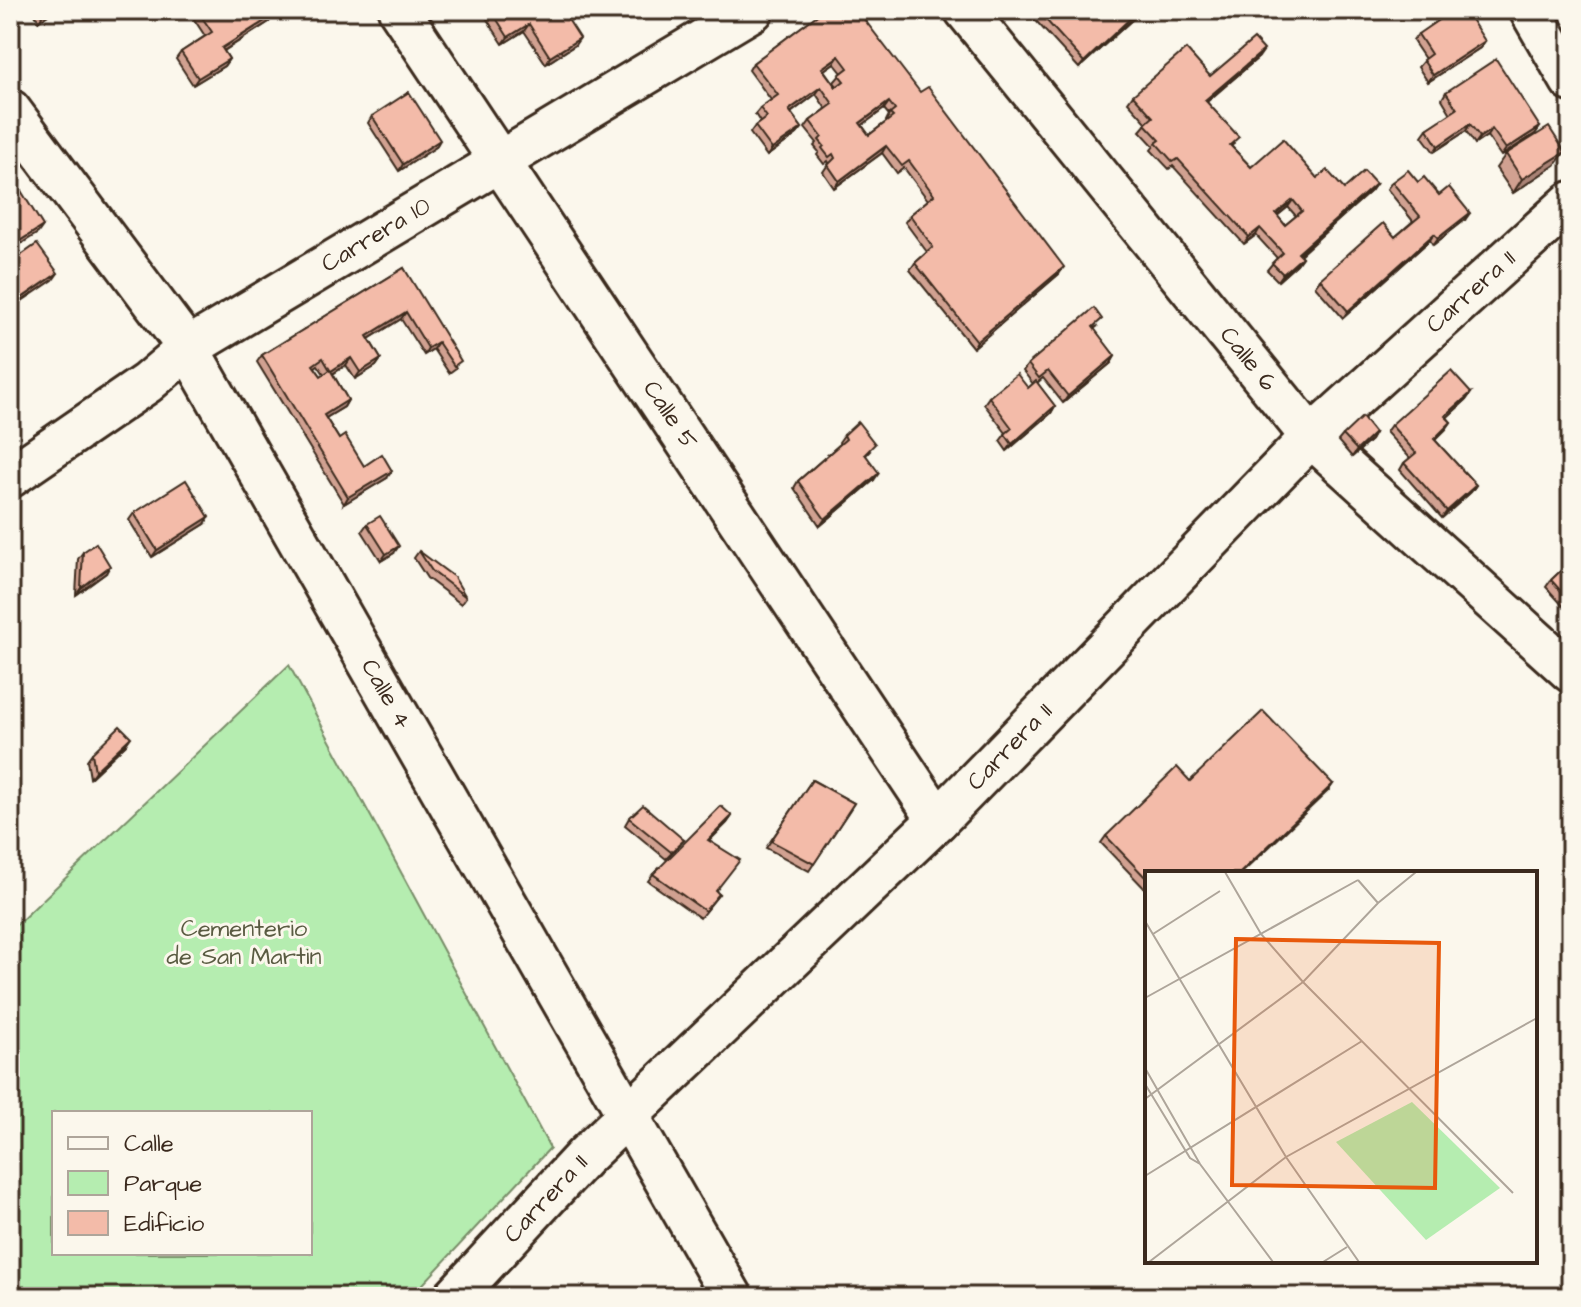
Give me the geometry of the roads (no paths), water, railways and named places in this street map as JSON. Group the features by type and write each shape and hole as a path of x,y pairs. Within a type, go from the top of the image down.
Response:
{"street":[{"name":"Calle 5","path":"399,10 502,160 938,820"},
{"name":"Carrera 10","path":"10,477 147,383 188,348 753,10"},
{"name":"Calle 6","path":"965,10 1311,437 1571,672"},
{"path":"1530,10 1571,81"},
{"name":"Calle 4","path":"10,110 188,348 732,1297"},
{"name":"Carrera 11","path":"454,1297 584,1157 938,820 1311,437 1571,202"}],"park label":[{"name":"Cementerio de San Martin","path":"244,943"}]}
